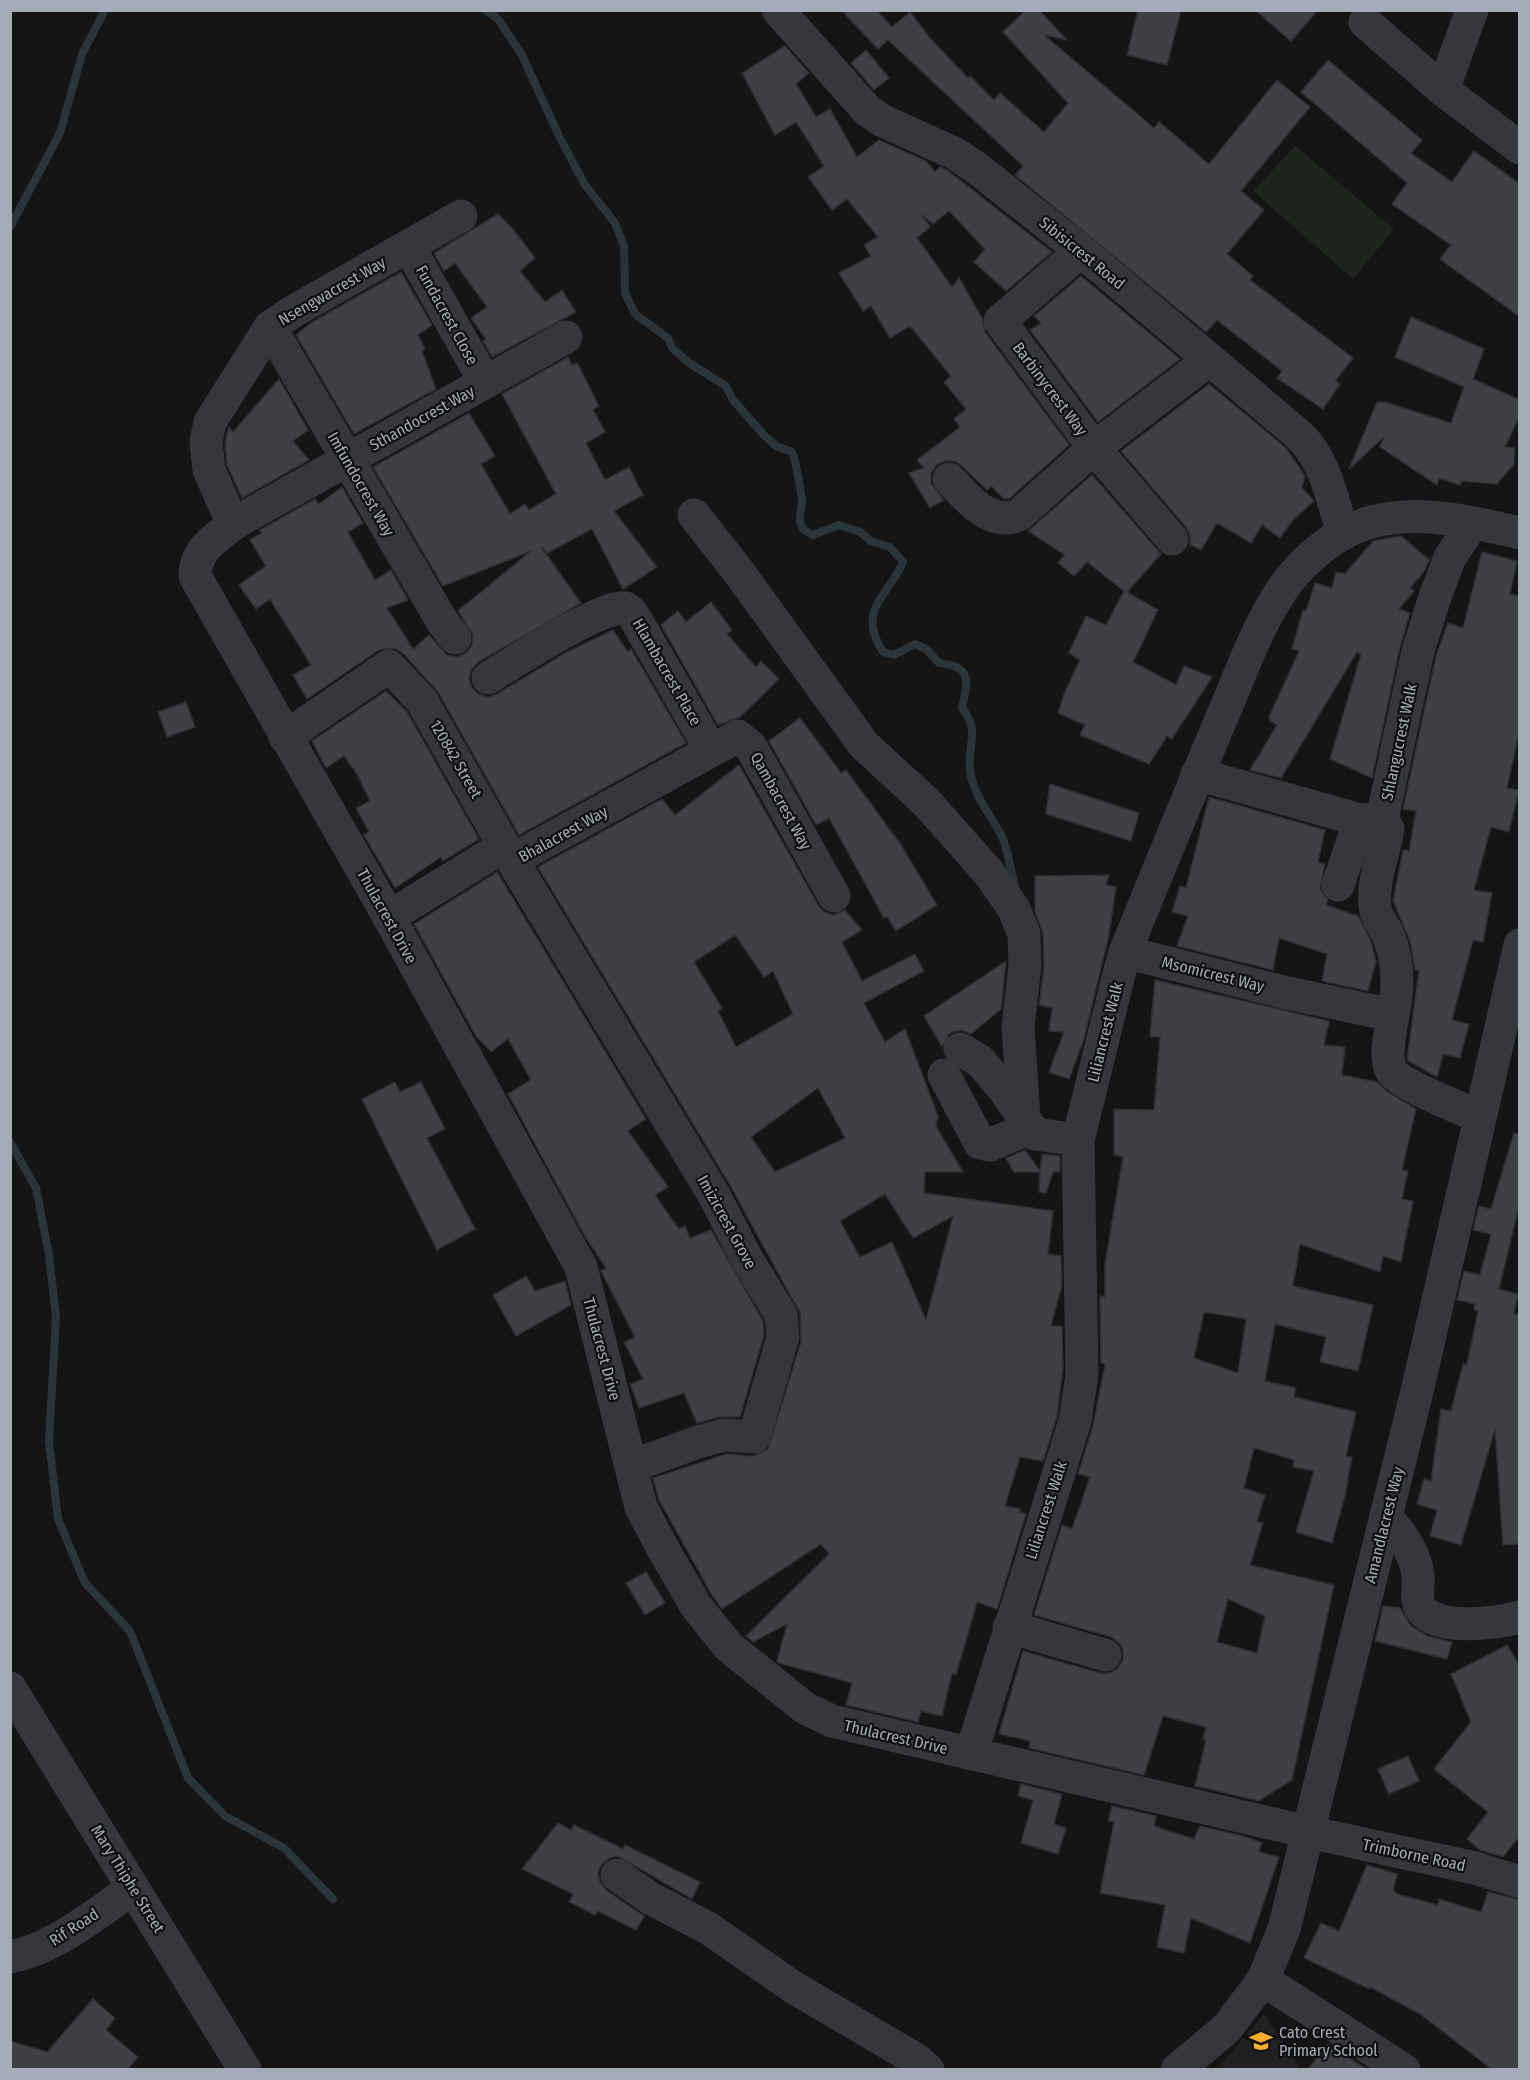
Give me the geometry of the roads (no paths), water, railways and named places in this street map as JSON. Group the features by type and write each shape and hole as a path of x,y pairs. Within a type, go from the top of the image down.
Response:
{"street":[{"name":"Sibisicrest Road","path":"778,10 867,110 880,120 956,154 1082,251 1309,445 1323,470 1343,534"},
{"path":"1443,90 1465,14"},
{"path":"1365,22 1443,90 1520,148"},
{"name":"Nsengwacrest Way","path":"233,524 216,491 209,470 206,442 210,422 270,327 460,216"},
{"name":"Fundacrest Close","path":"409,247 485,382"},
{"name":"Barbinycrest Way","path":"1082,251 1000,321 1094,448 1172,539"},
{"name":"Imfundocrest Way","path":"270,327 441,621 455,638"},
{"name":"Sthandocrest Way","path":"233,524 348,458 416,424 566,337"},
{"path":"949,479 979,509 1000,520 1008,520 1019,515 1094,448 1209,360"},
{"path":"694,515 738,571 864,745 927,803 989,873 1014,909 1024,934 1025,965 1018,1027 1027,1124"},
{"name":"Liliancrest Walk","path":"971,1754 1075,1421 1082,1374 1078,1140 1125,952 1197,774 1256,638 1275,600 1294,574 1312,556 1343,534 1369,524 1426,516 1520,533"},
{"name":"Shlangucrest Walk","path":"1371,820 1435,597 1450,557 1473,523"},
{"name":"Thulacrest Drive","path":"233,524 202,550 195,565 195,576 388,917 581,1267 641,1507 696,1606 729,1647 806,1707 832,1721 1308,1832"},
{"name":"Hlambacrest Place","path":"488,678 552,639 601,614 615,608 626,608 632,613 711,750"},
{"name":"120842 Street","path":"285,737 389,666 422,701 508,853"},
{"name":"Qambacrest Way","path":"711,750 738,736 748,743 834,896"},
{"name":"Bhalacrest Way","path":"610,1020 508,853 711,750"},
{"path":"1197,774 1371,820 1388,829 1376,887 1376,911 1388,934 1397,969 1397,996 1389,1062 1391,1070 1408,1084 1480,1118"},
{"path":"1338,885 1371,820"},
{"path":"388,917 508,853"},
{"name":"Amandlacrest Way","path":"1177,2070 1227,2028 1263,1980 1284,1929 1386,1516 1520,945"},
{"name":"Msomicrest Way","path":"1125,952 1301,996 1393,1015"},
{"name":"Imizicrest Grove","path":"610,1020 781,1315 783,1337 754,1437 724,1435 632,1466"},
{"path":"1027,1124 990,1145 980,1143 952,1062 980,1061 1004,1088 1027,1124 1045,1138 1078,1140"},
{"path":"1386,1516 1412,1552 1418,1577 1418,1600 1420,1607 1429,1615 1471,1626 1520,1617"},
{"path":"1009,1627 1105,1655"},
{"name":"Mary Thiphe Street","path":"10,1688 133,1889 188,1973 245,2070"},
{"name":"Trimborne Road","path":"1308,1832 1475,1868 1520,1882"},
{"path":"617,1875 650,1898 708,1928 793,1987 917,2060 928,2070"},
{"name":"Rif Road","path":"10,1957 38,1950 60,1938 133,1889"},
{"path":"1263,1980 1404,2070"}],"waterway":[{"path":"10,227 60,133 82,54 105,10"},
{"path":"486,10 498,19 522,55 559,136 585,185 615,223 624,246 625,293 635,314 668,338 672,348 689,363 726,386 733,400 776,446 792,452 801,492 800,520 804,530 813,535 839,525 860,532 871,541 890,547 903,562 873,614 872,625 875,637 883,652 894,655 915,644 926,649 939,663 957,668 965,676 966,690 962,708 968,716 972,731 970,761 972,779 1004,843 1015,886"},
{"path":"10,1142 36,1188 49,1255 56,1317 49,1441 58,1519 85,1583 130,1631 188,1778 225,1816 284,1848 333,1899"}],"place":[{"name":"Cato Crest Primary School","path":"1261,2041"}]}
